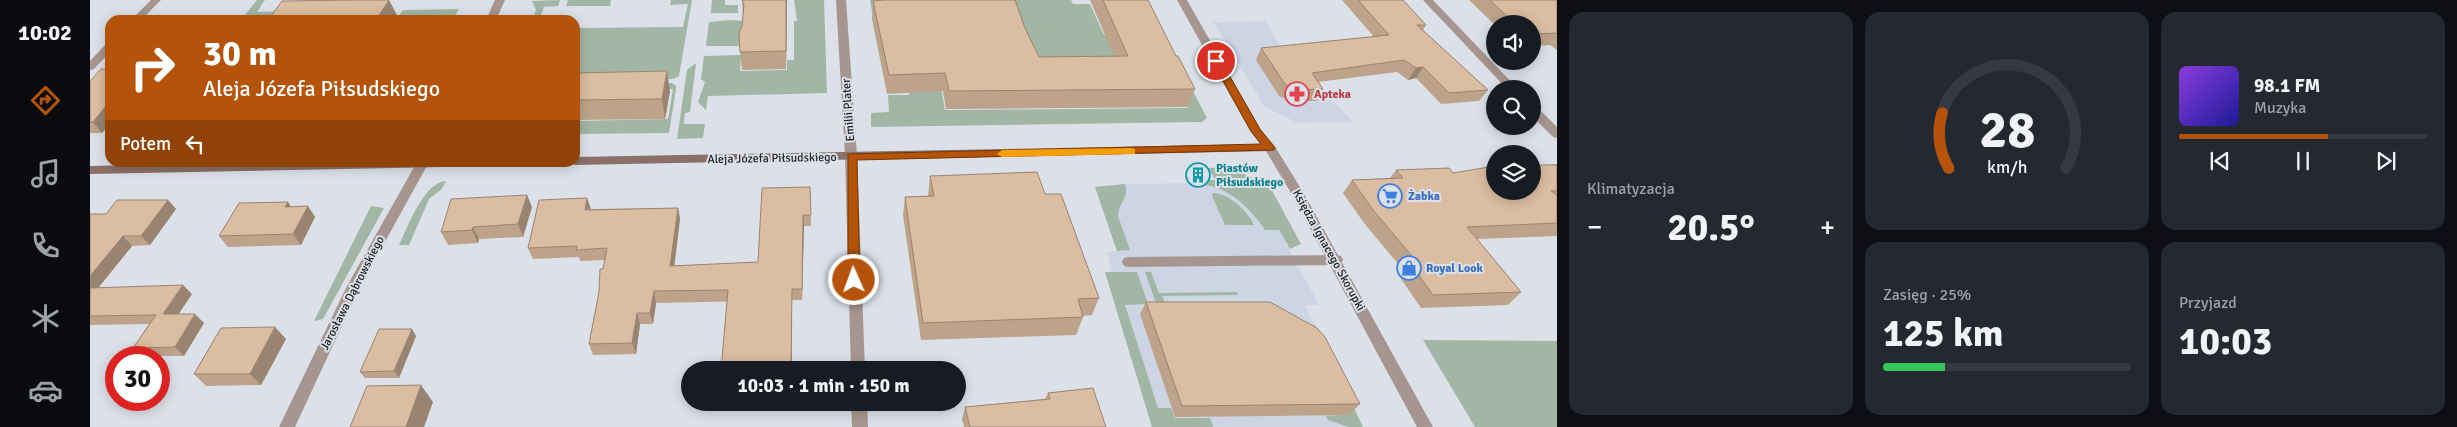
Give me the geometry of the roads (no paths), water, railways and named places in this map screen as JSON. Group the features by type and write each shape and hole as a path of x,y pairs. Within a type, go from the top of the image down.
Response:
{"street":[{"path":"141,15 156,0"},
{"path":"493,15 500,0"},
{"name":"Emilii Plater","path":"841,0 852,156 851,190 858,361"},
{"name":"Księdza Ignacego Skorupki","path":"1182,0 1256,131 1270,148 1336,260 1425,427"},
{"path":"1428,0 1504,80"},
{"path":"90,67 105,51"},
{"path":"1541,118 1557,134"},
{"name":"Aleja Józefa Piłsudskiego","path":"580,161 1270,148"},
{"path":"90,170 233,167"},
{"name":"Jarosława Dąbrowskiego","path":"287,427 354,286 421,167"},
{"path":"1129,262 1336,260"},
{"path":"859,411 860,427"}],"place":[{"name":"Apteka","path":"1297,94"},
{"name":"Piastów Piłsudskiego","path":"1198,175"},
{"name":"Żabka","path":"1390,196"},
{"name":"Royal Look","path":"1409,268"}]}
